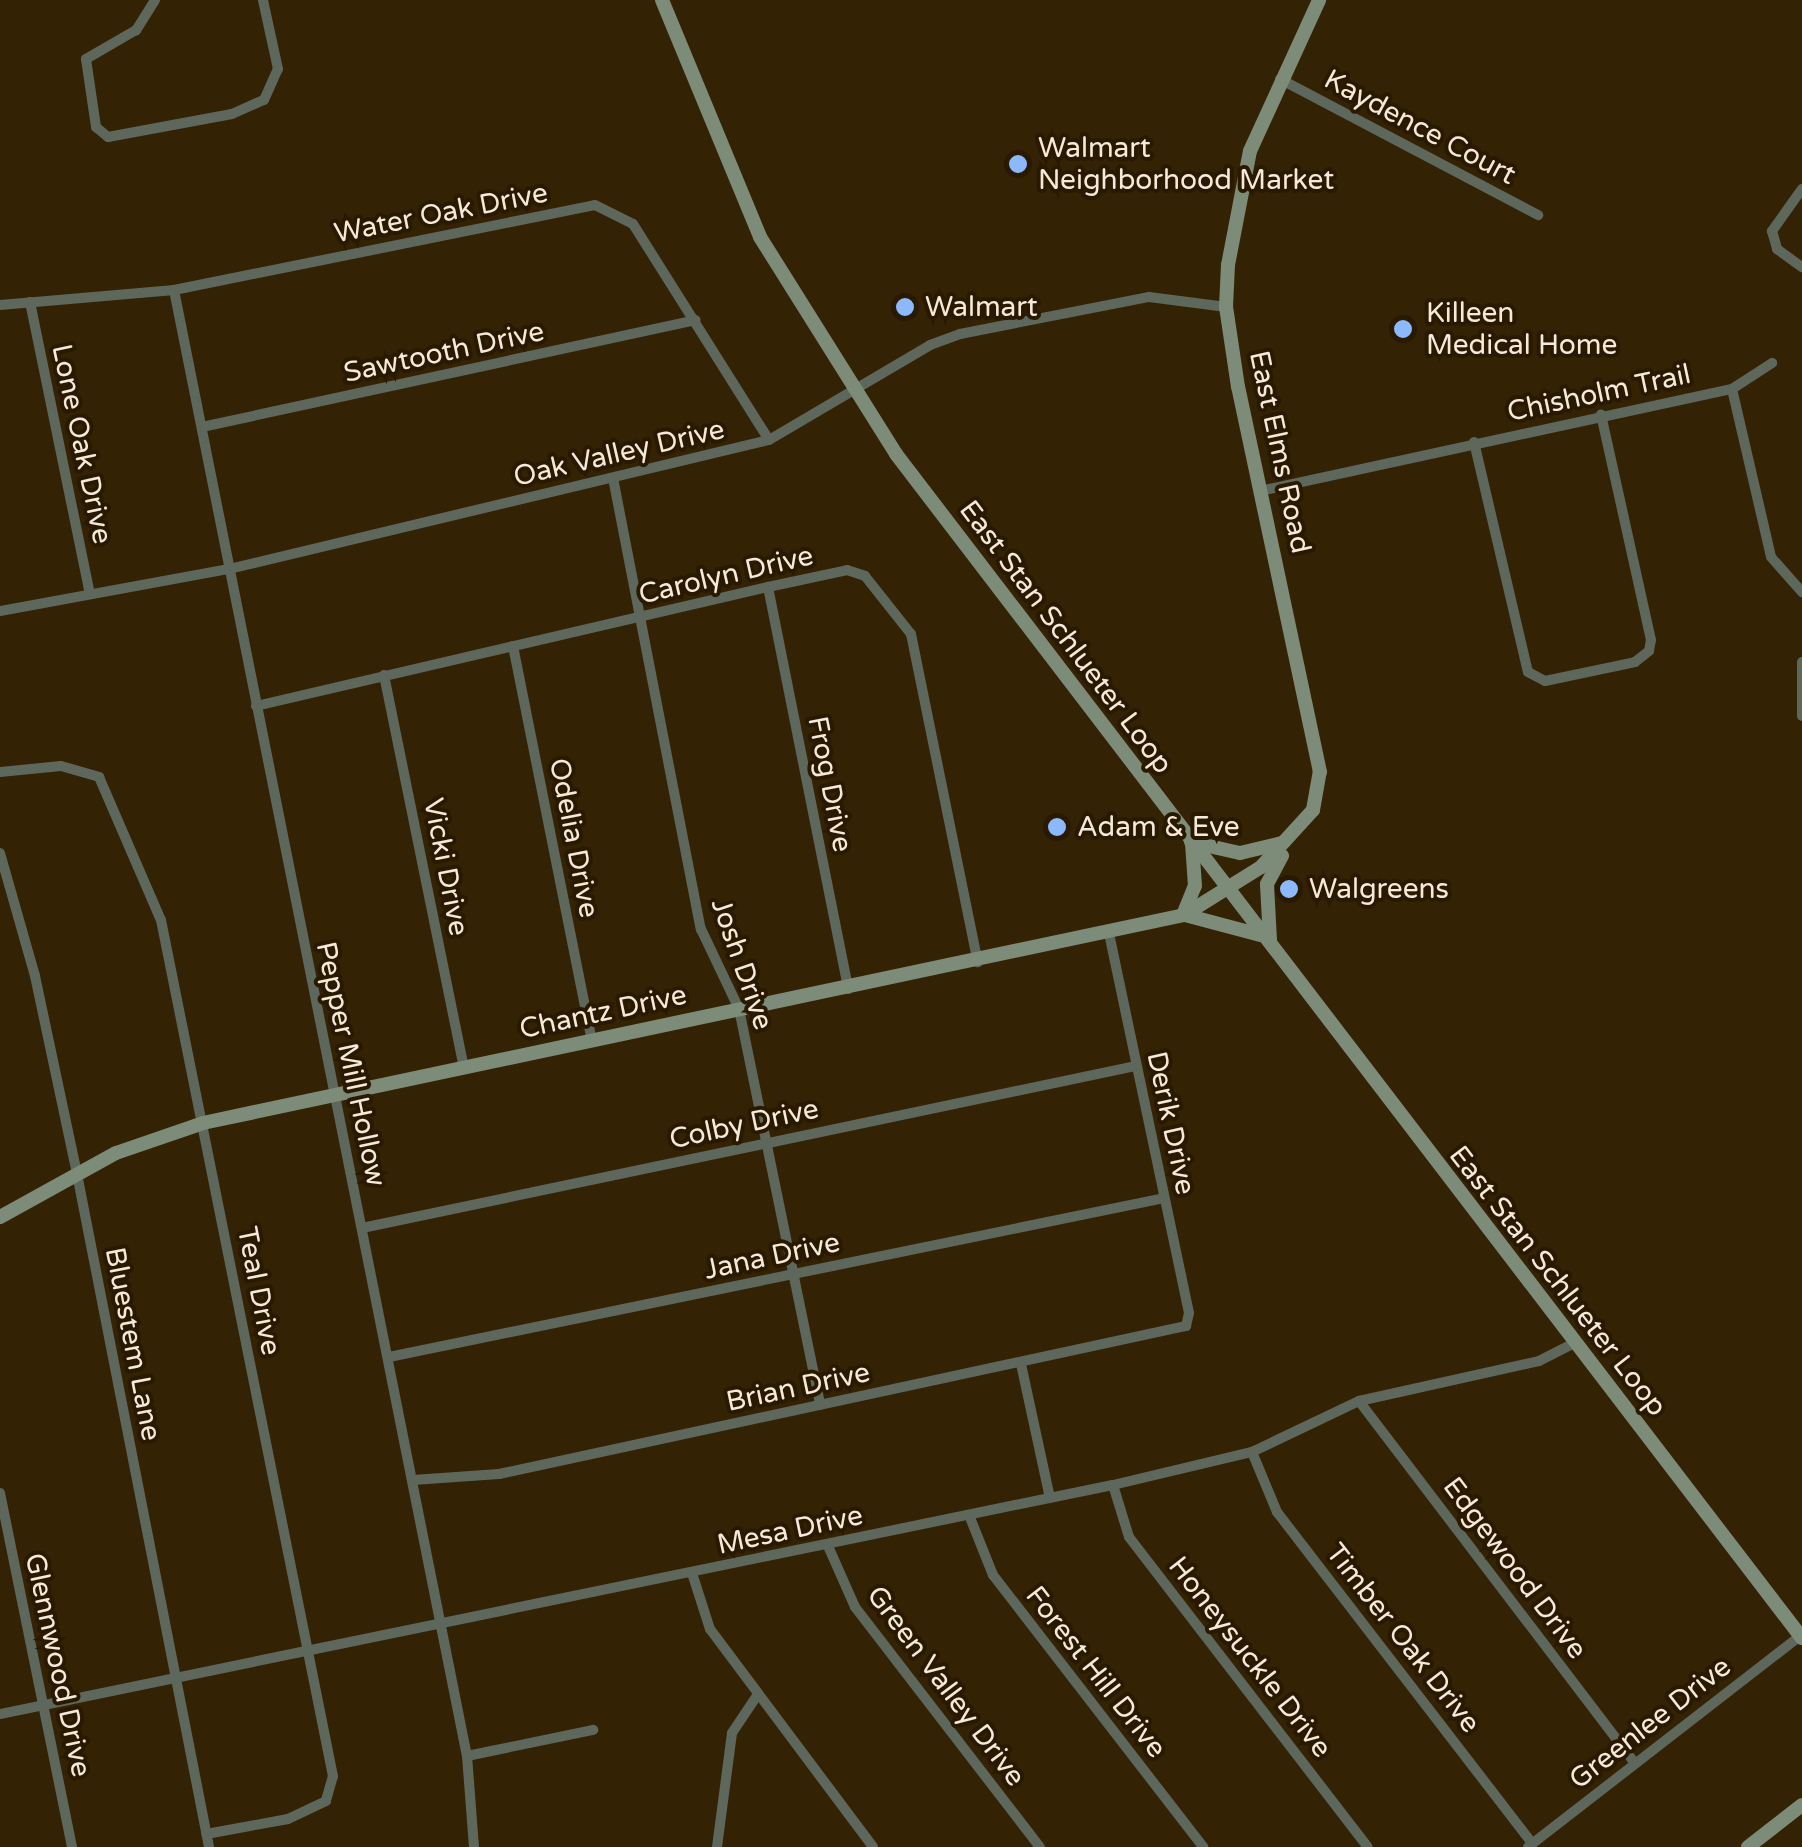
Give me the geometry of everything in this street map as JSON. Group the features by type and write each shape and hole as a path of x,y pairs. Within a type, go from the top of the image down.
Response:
{"main road":[{"name":"East Stan Schlueter Loop","path":"662,0 760,237 855,395 1573,1344 1801,1637"},
{"name":"East Elms Road","path":"1228,891 1287,842 1312,810 1320,772 1260,491 1226,307 1241,178 1280,79 1319,0"},
{"path":"1268,942 1246,927 1184,915 1195,886 1191,842 1240,853 1287,842"},
{"path":"1268,942 1267,884 1287,842"},
{"name":"Chantz Drive","path":"0,1216 77,1174 202,1123 740,1009 978,963 1184,915 1228,891"},
{"path":"1748,1847 1802,1805"}],"street":[{"path":"155,0 136,30 86,59 96,127 108,137 232,114 264,100 278,69 262,0"},
{"name":"Kaydence Court","path":"1280,79 1538,215"},
{"path":"1802,189 1772,231 1777,249 1802,266"},
{"name":"Water Oak Drive","path":"0,305 174,290 596,205 634,224 770,440"},
{"name":"Pepper Mill Hollow","path":"174,290 467,1756 474,1847"},
{"name":"Oak Valley Drive","path":"0,610 229,569 770,440 855,395 930,345 960,334 1149,297 1226,307"},
{"name":"Lone Oak Drive","path":"30,302 90,594"},
{"name":"Sawtooth Drive","path":"202,427 696,320"},
{"path":"1732,389 1772,362"},
{"name":"Chisholm Trail","path":"1260,491 1601,414 1732,389 1770,557 1802,592"},
{"path":"1474,442 1528,672 1545,681 1635,662 1649,651 1651,640 1601,414"},
{"name":"Josh Drive","path":"613,478 701,929 740,1009 820,1405"},
{"name":"Carolyn Drive","path":"256,706 847,570 866,576 911,634 978,963"},
{"name":"Frog Drive","path":"768,587 848,990"},
{"name":"Odelia Drive","path":"512,646 592,1040"},
{"path":"1802,662 1802,716"},
{"name":"Vicki Drive","path":"384,675 464,1068"},
{"name":"Teal Drive","path":"0,772 76,767 106,787 166,938 334,1776 326,1801 288,1819 206,1834"},
{"name":"Bluestem Lane","path":"0,853 34,976 77,1174 209,1847"},
{"name":"Derik Drive","path":"1109,933 1188,1322"},
{"name":"Colby Drive","path":"362,1228 1136,1066"},
{"name":"Jana Drive","path":"389,1357 1164,1198"},
{"name":"Brian Drive","path":"413,1480 499,1474 1021,1364 1188,1322"},
{"name":"Mesa Drive","path":"0,1714 309,1654 1113,1485 1252,1452 1359,1400 1540,1362 1573,1344"},
{"path":"1021,1364 1050,1498"},
{"name":"Edgewood Drive","path":"1359,1400 1635,1763"},
{"name":"Timber Oak Drive","path":"1252,1452 1277,1512 1530,1845"},
{"name":"Honeysuckle Drive","path":"1113,1485 1130,1537 1368,1847"},
{"name":"Glennwood Drive","path":"0,1493 72,1847"},
{"name":"Forest Hill Drive","path":"969,1516 993,1575 1203,1847"},
{"name":"Green Valley Drive","path":"828,1546 855,1607 1040,1847"},
{"path":"692,1573 710,1629 756,1698 873,1847"},
{"name":"Greenlee Drive","path":"1530,1845 1801,1637"},
{"path":"717,1847 732,1732 756,1698"},
{"path":"467,1756 594,1730"}],"place":[{"name":"Walmart Neighborhood Market","path":"1018,164"},
{"name":"Walmart","path":"905,307"},
{"name":"Killeen Medical Home","path":"1403,329"},
{"name":"Adam & Eve","path":"1057,827"},
{"name":"Walgreens","path":"1289,889"}]}
